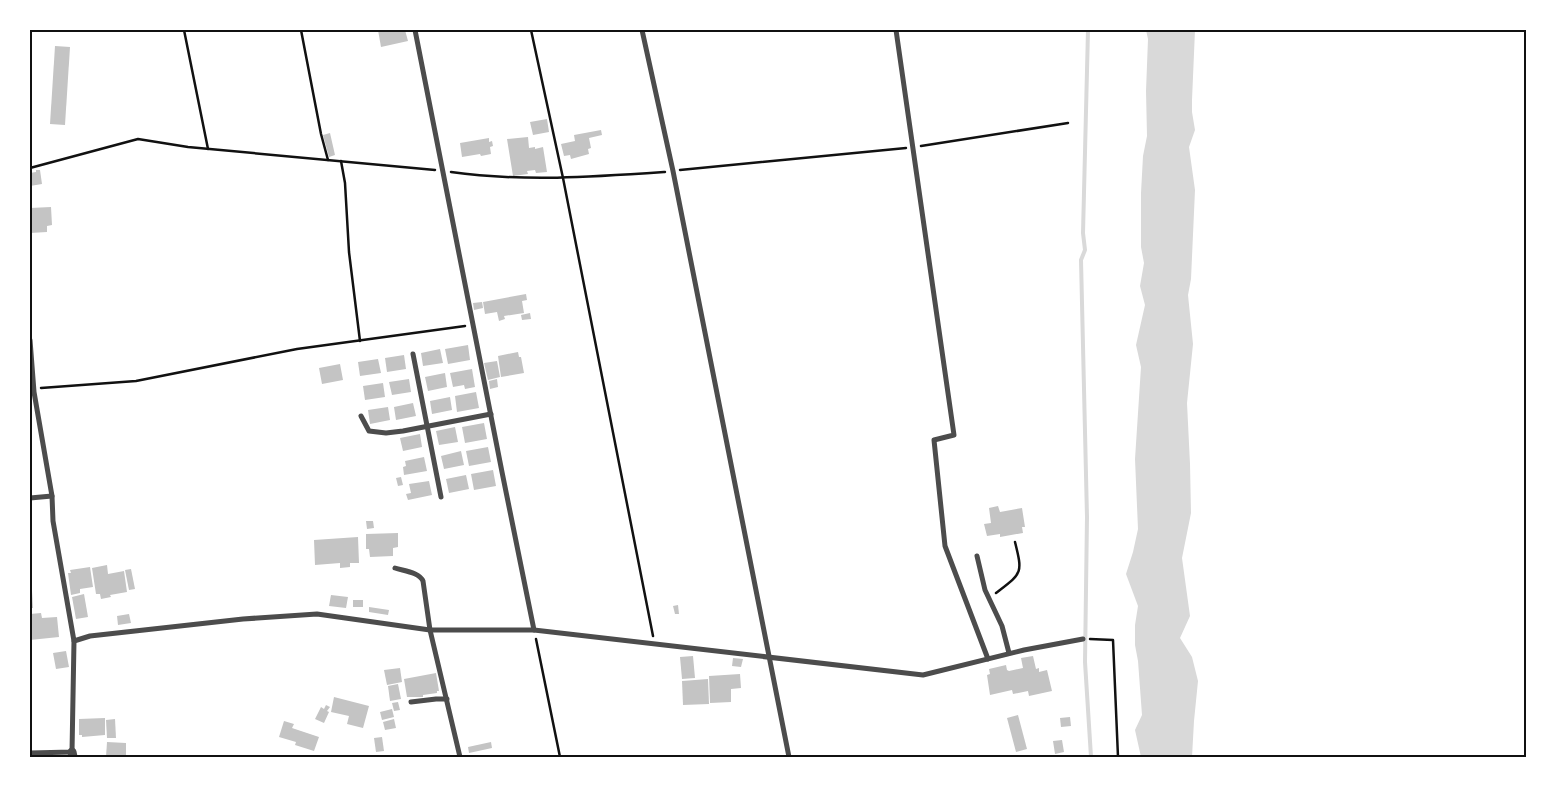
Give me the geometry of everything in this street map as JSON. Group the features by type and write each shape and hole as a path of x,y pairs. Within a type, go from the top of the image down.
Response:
{"street":[{"path":"415,30 534,630"},
{"path":"642,30 673,171 789,757"},
{"path":"896,30 954,435 934,440 945,546 988,659"},
{"path":"30,340 34,388 52,496 53,522 74,641 72,754 30,753"},
{"path":"413,354 441,496"},
{"path":"361,416 369,431 386,433 403,432 491,414"},
{"path":"30,498 52,496"},
{"path":"977,556 985,590 1002,626 1009,653"},
{"path":"395,568 422,577 430,630 460,757"},
{"path":"74,641 90,636 243,619 317,614 430,630 534,630 654,642 923,675 1009,653 1083,639"},
{"path":"411,702 447,699"}],"path":[{"path":"184,30 208,149"},
{"path":"301,30 321,134 328,160"},
{"path":"532,30 654,642"},
{"path":"30,168 138,139 208,149 493,177 519,179 563,178 673,171 914,147 1068,123"},
{"path":"341,161 345,183 349,252 360,340"},
{"path":"34,388 136,381 297,349 473,325"},
{"path":"989,599 1018,576 1021,565 1016,542"},
{"path":"534,630 560,757"},
{"path":"1094,640 1113,640 1118,757"}],"shaded area":[{"path":"1146,30 1195,30 1192,112 1195,130 1189,147 1195,190 1191,279 1188,295 1193,344 1187,403 1191,513 1182,558 1190,616 1180,638 1192,657 1198,681 1192,757 1141,757 1135,730 1142,715 1135,645 1135,625 1138,606 1126,574 1138,529 1135,459 1141,367 1136,345 1145,305 1140,286 1144,263 1141,247 1141,193 1143,156 1147,136 1148,39"}],"building":[{"path":"378,30 405,30 408,41 381,47"},
{"path":"55,46 70,47 65,125 50,124"},
{"path":"547,119 549,132 533,135 530,122"},
{"path":"601,130 602,135 589,138 591,148 588,149 589,154 571,159 570,155 564,156 561,144 575,141 574,135"},
{"path":"330,133 335,155 329,157 323,135"},
{"path":"528,137 529,148 543,147 547,172 536,173 535,170 527,171 528,174 513,176 507,139"},
{"path":"489,138 489,142 492,141 493,146 490,147 491,154 462,157 460,143"},
{"path":"36,170 40,170 42,184 30,186 30,173 36,172"},
{"path":"51,207 52,225 47,226 47,232 30,233 30,208"},
{"path":"526,294 527,300 522,301 524,313 504,316 505,319 499,321 497,312 485,314 483,302"},
{"path":"482,302 483,308 474,310 473,303"},
{"path":"530,313 531,319 522,320 521,315"},
{"path":"468,345 470,360 448,364 445,349"},
{"path":"440,349 443,363 423,366 421,353"},
{"path":"518,352 519,357 521,357 524,373 501,377 498,356"},
{"path":"404,355 406,369 387,372 385,358"},
{"path":"378,359 381,373 360,376 358,362"},
{"path":"497,361 500,377 488,380 484,363"},
{"path":"340,364 343,380 322,384 319,368"},
{"path":"472,369 475,387 465,389 464,385 453,387 450,373"},
{"path":"445,373 447,387 428,391 425,377"},
{"path":"409,379 411,392 392,395 389,382"},
{"path":"497,379 498,387 490,389 489,381"},
{"path":"383,383 385,397 365,400 363,386"},
{"path":"476,392 479,408 457,412 455,396"},
{"path":"450,397 452,410 432,414 430,401"},
{"path":"413,403 416,416 396,420 394,407"},
{"path":"388,407 390,420 370,424 368,410"},
{"path":"484,423 487,439 465,443 462,427"},
{"path":"455,427 458,442 439,445 436,431"},
{"path":"420,434 422,447 403,451 400,438"},
{"path":"488,447 491,462 469,466 466,451"},
{"path":"461,451 464,465 444,469 441,456"},
{"path":"424,457 427,471 404,475 403,467 406,466 405,461"},
{"path":"493,470 496,486 474,490 471,474"},
{"path":"466,475 469,489 449,493 446,479"},
{"path":"401,477 403,485 398,486 396,478"},
{"path":"429,481 432,495 408,500 406,494 411,493 409,484"},
{"path":"998,506 1000,512 1022,508 1025,527 1022,527 1023,533 1000,537 1000,534 987,536 984,524 991,523 989,508"},
{"path":"366,521 373,521 374,528 367,529"},
{"path":"398,533 398,547 393,548 393,556 370,557 369,549 366,549 366,534"},
{"path":"358,537 359,563 350,563 350,567 340,568 340,563 315,565 314,540"},
{"path":"107,565 108,574 124,571 127,592 110,595 111,597 101,599 100,594 96,594 92,568"},
{"path":"90,567 93,587 80,589 80,593 71,595 68,573 71,573 70,570"},
{"path":"131,569 135,589 129,590 125,570"},
{"path":"32,591 33,608 30,608 30,592"},
{"path":"84,594 88,617 76,619 72,597"},
{"path":"331,595 348,597 346,608 329,606"},
{"path":"353,600 363,600 363,607 353,607"},
{"path":"678,605 679,614 675,614 673,606"},
{"path":"369,607 389,610 388,615 369,612"},
{"path":"41,613 42,618 57,617 59,637 30,640 30,614"},
{"path":"129,614 131,623 118,625 117,616"},
{"path":"66,651 69,667 56,669 53,653"},
{"path":"693,656 695,678 682,679 680,657"},
{"path":"1033,656 1036,669 1039,668 1039,672 1047,670 1052,691 1029,696 1028,691 1013,694 1012,690 990,695 987,675 990,674 989,669 1006,665 1009,671 1023,668 1021,658"},
{"path":"733,658 743,659 741,667 732,666"},
{"path":"400,668 402,682 387,685 384,670"},
{"path":"436,673 439,691 437,693 423,695 423,697 407,697 404,679"},
{"path":"740,674 741,688 731,689 731,702 710,703 709,676"},
{"path":"708,679 709,704 683,705 682,681"},
{"path":"398,684 401,699 390,701 388,686"},
{"path":"334,697 369,706 363,728 347,724 349,716 331,712"},
{"path":"398,702 400,710 394,711 392,703"},
{"path":"326,705 330,707 324,723 315,719 321,707 324,709"},
{"path":"392,709 394,717 382,720 380,712"},
{"path":"1018,715 1027,749 1016,752 1007,718"},
{"path":"1070,717 1071,726 1061,727 1060,718"},
{"path":"105,718 105,735 82,737 82,735 79,735 79,719"},
{"path":"115,719 116,738 107,738 106,720"},
{"path":"394,719 396,728 385,730 383,722"},
{"path":"284,721 294,724 292,728 319,737 314,751 295,745 296,742 279,737"},
{"path":"382,737 384,751 376,752 374,738"},
{"path":"1062,740 1064,752 1055,754 1053,741"},
{"path":"107,742 126,743 126,757 106,757"},
{"path":"491,742 492,748 469,753 468,747"}],"waterway":[{"path":"1088,30 1083,233 1085,250 1081,260 1087,517 1085,662 1091,757"}]}
